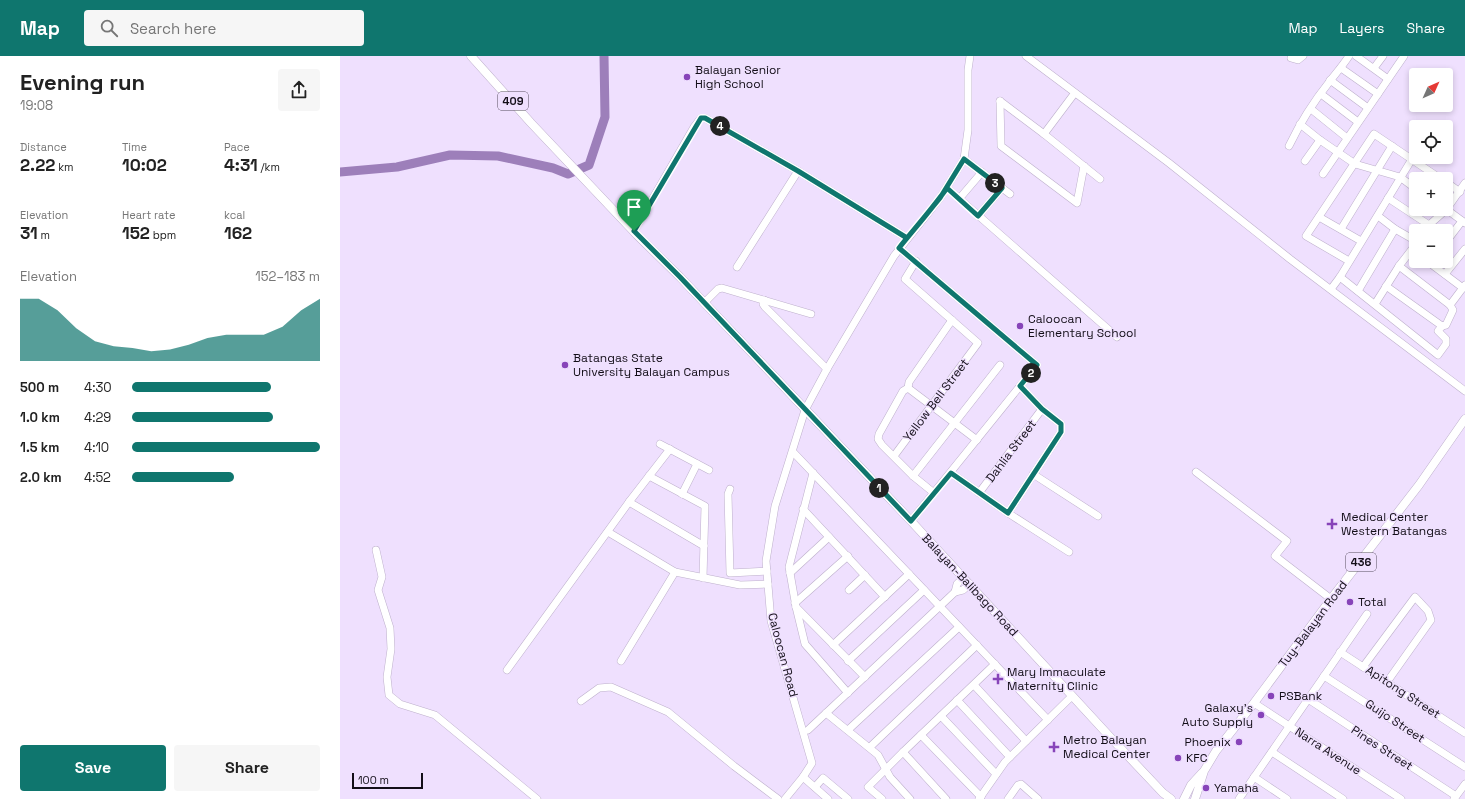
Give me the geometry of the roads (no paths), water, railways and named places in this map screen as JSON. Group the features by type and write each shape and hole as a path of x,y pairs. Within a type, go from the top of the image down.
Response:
{"main road":[{"name":"Balayan-Balibago Road","path":"471,56 594,189 911,521 1134,763 1163,793 1171,799"},
{"name":"Tuy-Balayan Road","path":"1184,799 1191,785 1204,771 1216,751 1419,485 1465,419"},
{"name":"Tuy-Balayan Road","path":"1195,799 1204,771"}],"street":[{"path":"970,56 968,70 968,130 964,159 1010,194"},
{"path":"1026,56 1074,94 1168,163 1290,259 1465,391"},
{"path":"1291,58 1298,60 1303,56"},
{"path":"1289,146 1300,124 1330,80 1349,56"},
{"path":"1356,56 1388,79"},
{"path":"1374,68 1383,56"},
{"path":"1323,174 1404,56"},
{"path":"1341,68 1378,94"},
{"path":"1330,80 1368,108"},
{"path":"1044,134 1074,94"},
{"path":"1321,94 1358,122"},
{"path":"1084,166 1077,203 1001,146 1000,101 1044,134 1084,166 1100,179"},
{"path":"1311,109 1348,138"},
{"path":"634,231 701,118 705,118 798,171 907,238"},
{"path":"1300,124 1355,164 1400,177 1409,183"},
{"path":"1349,261 1306,236 1374,134 1409,157"},
{"path":"1305,161 1320,140"},
{"path":"1341,229 1392,146"},
{"name":"Caloocan Road","path":"785,799 803,777 812,763 771,621 766,561 775,506 805,410 827,369 899,248 947,188 964,159"},
{"path":"1331,289 1378,216 1409,164"},
{"path":"1419,164 1431,172"},
{"path":"737,267 798,171"},
{"path":"959,199 982,172"},
{"path":"1453,200 1465,183"},
{"path":"1453,187 1460,192"},
{"path":"947,188 1117,337"},
{"path":"978,216 1002,188"},
{"path":"1388,198 1422,224"},
{"path":"1453,214 1464,222 1453,234"},
{"path":"1378,216 1409,242"},
{"path":"1431,224 1439,216"},
{"path":"1319,217 1361,241"},
{"path":"1358,291 1395,229"},
{"path":"899,248 1037,365 911,521"},
{"path":"1445,274 1463,258 1465,249"},
{"path":"1375,304 1399,266 1409,254"},
{"path":"916,261 905,279 952,320 909,382 908,388 903,391 879,434 878,439 882,445 913,476 934,493"},
{"path":"1340,277 1438,355 1446,344 1446,339 1438,331 1442,326 1446,325 1453,310 1450,305 1399,266"},
{"path":"1437,268 1464,286 1450,305"},
{"path":"1386,286 1442,326"},
{"path":"704,303 718,289 722,288 811,314"},
{"path":"764,300 763,304 765,307 827,369"},
{"name":"Yellow Bell Street","path":"894,456 978,343 952,320"},
{"path":"913,476 1000,365"},
{"path":"1008,513 1061,432 1061,424 1042,409 1020,386"},
{"path":"908,388 977,440"},
{"name":"Dahlia Street","path":"979,493 1042,409"},
{"path":"660,444 709,470"},
{"path":"507,670 629,502 670,449"},
{"path":"793,452 1048,720"},
{"path":"682,494 697,464"},
{"path":"813,472 789,567 795,605 804,644 848,693"},
{"path":"1196,472 1286,541 1275,556 1331,599"},
{"path":"951,473 1008,513 1070,552"},
{"path":"1033,474 1098,516"},
{"path":"649,476 705,506 704,578"},
{"path":"730,489 728,494 730,573 767,571"},
{"path":"629,502 704,546"},
{"path":"803,509 885,597"},
{"path":"608,532 675,572 740,585 768,584"},
{"path":"790,573 829,537"},
{"path":"376,550 382,577 378,590 390,628 391,649 387,677 389,695 400,704 435,715 537,799"},
{"path":"795,605 848,556"},
{"path":"621,661 675,572"},
{"path":"833,645 909,574"},
{"path":"849,590 865,575"},
{"path":"808,730 940,607 955,592 957,584 963,578"},
{"path":"955,592 963,590 970,584"},
{"path":"848,660 924,590"},
{"path":"1363,667 1415,596 1428,611 1431,620 1387,682"},
{"path":"795,605 864,678"},
{"path":"1239,799 1367,614"},
{"path":"848,730 959,627"},
{"path":"870,747 977,645"},
{"name":"Apitong Street","path":"1340,652 1465,732"},
{"path":"882,799 868,787 902,752 995,664"},
{"name":"Guijo Street","path":"1324,676 1465,767"},
{"path":"974,685 1026,741"},
{"path":"581,701 600,688 611,687 668,712 734,766 778,799"},
{"path":"921,735 980,798 996,774 1010,757 1072,696"},
{"name":"Pines Street","path":"1308,699 1455,798"},
{"path":"957,700 1010,757"},
{"name":"Narra Avenue","path":"1254,703 1401,799"},
{"path":"826,713 878,755 890,777 910,799"},
{"path":"941,716 996,774"},
{"path":"902,752 946,799"},
{"path":"1272,752 1343,799"},
{"path":"803,777 828,799"},
{"path":"815,788 823,778 848,799"},
{"path":"1254,778 1287,799"},
{"path":"1008,799 1018,785 1021,784 1038,799"},
{"path":"1455,798 1465,784"}],"waterway":[{"path":"340,172 397,167 450,155 498,156 553,168 568,174 589,165 605,117 604,56"}],"place":[{"name":"Balayan Senior High School","path":"687,77"},
{"name":"Caloocan Elementary School","path":"1020,326"},
{"name":"Batangas State University Balayan Campus","path":"565,365"},
{"name":"Medical Center Western Batangas","path":"1332,524"},
{"name":"Total","path":"1350,602"},
{"name":"Mary Immaculate Maternity Clinic","path":"998,679"},
{"name":"PSBank","path":"1271,696"},
{"name":"Galaxy’s Auto Supply","path":"1261,715"},
{"name":"Phoenix","path":"1239,742"},
{"name":"Metro Balayan Medical Center","path":"1054,747"},
{"name":"KFC","path":"1178,758"},
{"name":"Yamaha","path":"1206,788"}]}
